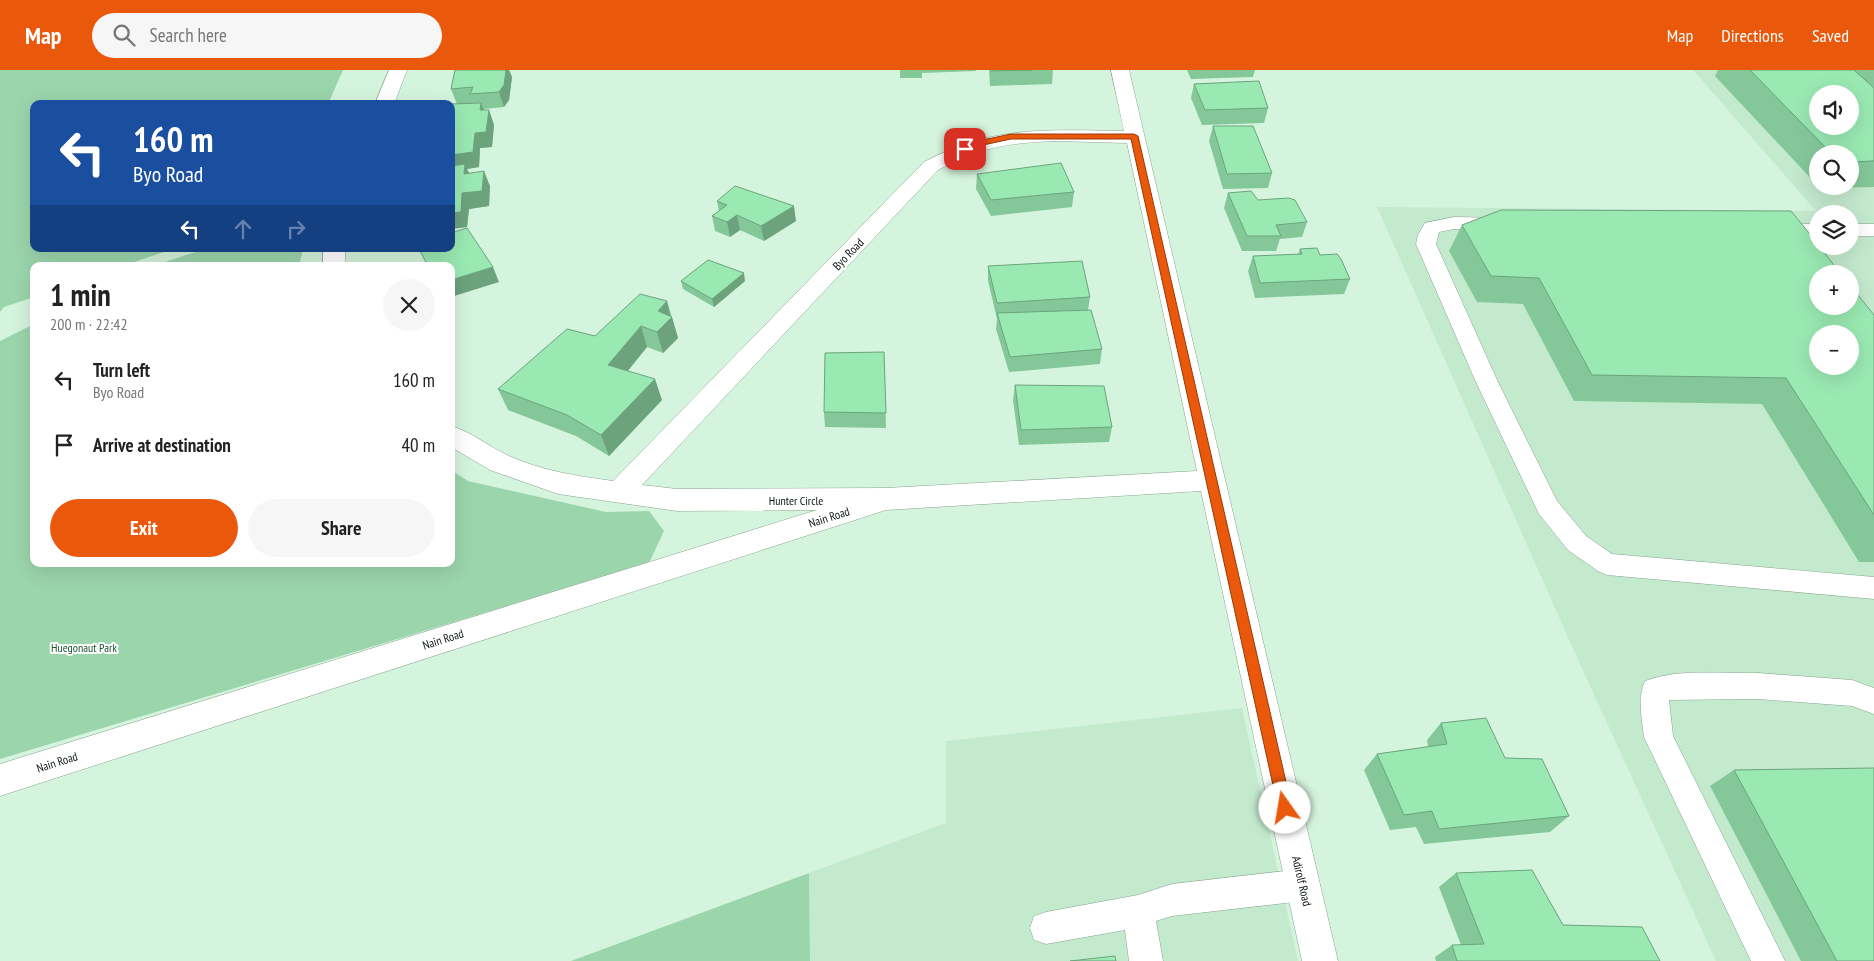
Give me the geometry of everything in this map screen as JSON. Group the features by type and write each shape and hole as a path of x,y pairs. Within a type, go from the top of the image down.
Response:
{"street":[{"path":"386,100 398,70"},
{"name":"Adirolf Road","path":"1120,70 1320,961"},
{"name":"Byo Road","path":"618,493 930,166 957,152 981,143 1011,137 1134,136"},
{"name":"Hunter Circle","path":"455,437 499,463 558,484 677,500 886,499 1212,480"},
{"name":"Nain Road","path":"0,780 886,499"}],"lane":[{"path":"1523,225 1443,224 1432,227 1426,244 1486,380 1548,507 1577,543 1607,564 1874,588"},
{"path":"1809,230 1779,229 1815,265"},
{"path":"1859,230 1874,230"},
{"path":"1768,961 1659,737 1654,702 1656,690 1670,687 1758,686 1852,693 1874,701"},
{"path":"1046,928 1138,910 1172,900 1302,885"},
{"path":"1138,910 1146,961"}],"shaded area":[{"path":"1693,70 1874,70 1874,961 1716,961 1574,651 1377,207 1809,211 1809,255 1859,255 1859,205 1811,205"},
{"path":"1242,708 1298,961 810,961 809,873 946,823 946,741"}],"green space":[{"path":"0,70 343,70 330,100 30,100 30,252 164,252 134,262 30,262 30,298 4,307 0,312"},
{"path":"196,252 302,252 300,262 164,262"},
{"name":"Huegonaut Park","path":"30,326 30,567 455,567 455,473 468,481 606,512 649,511 664,531 649,563 0,759 0,341"},
{"path":"809,873 810,961 571,961"}],"building":[{"path":"455,70 506,70 504,85 499,92 470,94 473,87 451,89"},
{"path":"991,70 1032,70 991,71"},
{"path":"1750,70 1854,70 1874,88 1874,161 1859,162 1859,145 1823,145 1813,135 1859,135 1859,85 1809,85 1809,130"},
{"path":"1259,81 1268,108 1205,110 1194,84"},
{"path":"481,103 480,110 489,110 486,132 475,133 473,152 455,154 455,104"},
{"path":"1213,126 1253,126 1272,173 1227,174"},
{"path":"1061,163 1074,192 991,200 977,174"},
{"path":"465,164 464,174 484,171 482,191 462,193 461,212 455,213 455,165"},
{"path":"735,186 794,206 761,226 737,215 727,222 712,216 727,205 717,201"},
{"path":"1251,191 1258,200 1289,198 1295,200 1307,222 1276,225 1281,236 1247,236 1228,193"},
{"path":"1501,210 1791,211 1809,233 1809,255 1826,255 1834,265 1809,265 1809,315 1859,315 1859,296 1874,315 1874,515 1786,378 1592,375 1539,278 1491,276 1462,225"},
{"path":"467,228 493,267 455,279 455,262 426,262 421,252 455,252 455,232"},
{"path":"1317,248 1320,255 1337,254 1350,279 1260,283 1253,256 1302,254 1300,249"},
{"path":"708,260 744,273 712,299 681,281"},
{"path":"1082,261 1090,297 997,303 988,266"},
{"path":"640,294 667,301 658,311 672,317 657,332 641,326 608,365 655,379 601,435 567,415 498,389 567,329 595,336"},
{"path":"1091,310 1102,349 1010,357 997,313"},
{"path":"884,352 886,413 824,412 825,353"},
{"path":"1015,385 1104,386 1112,427 1021,430"},
{"path":"1486,718 1505,758 1542,759 1569,816 1439,829 1432,811 1404,815 1377,754 1447,744 1441,723"},
{"path":"1874,768 1874,961 1837,961 1734,770"},
{"path":"1532,870 1563,925 1642,927 1660,961 1457,961 1452,945 1484,944 1456,873"},
{"path":"1115,956 1116,961 1070,961"}],"route":[{"path":"965,149 981,143 1011,137 1134,136 1285,808"}]}
